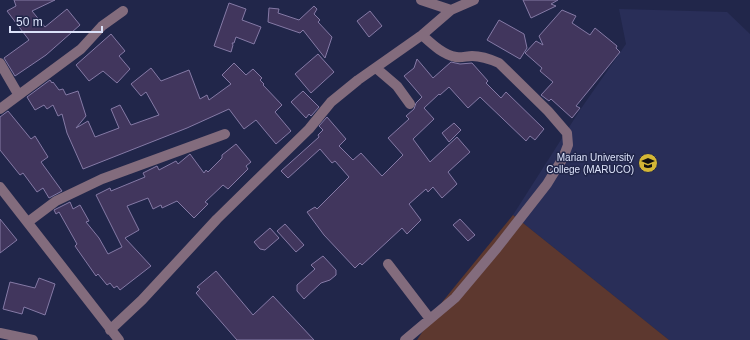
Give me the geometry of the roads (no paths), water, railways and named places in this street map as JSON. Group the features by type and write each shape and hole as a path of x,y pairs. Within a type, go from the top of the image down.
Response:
{"street":[{"path":"421,0 451,10"},
{"path":"110,330 142,300 217,219 309,129 331,102 358,80 422,35 451,10 474,0"},
{"path":"0,109 18,94 81,49 102,26 123,11"},
{"path":"405,340 455,298 497,248 547,184 563,158 568,145 567,134 559,122 499,63 488,58 474,56 458,57 448,54 438,49 422,35"},
{"path":"0,63 18,94"},
{"path":"376,68 397,86 410,104"},
{"path":"28,222 56,201 102,179 226,134"},
{"path":"0,187 119,340"},
{"path":"388,264 430,319"},
{"path":"2,335 33,340"}],"place":[{"name":"Marian University College (MARUCO)","path":"648,163"}]}
